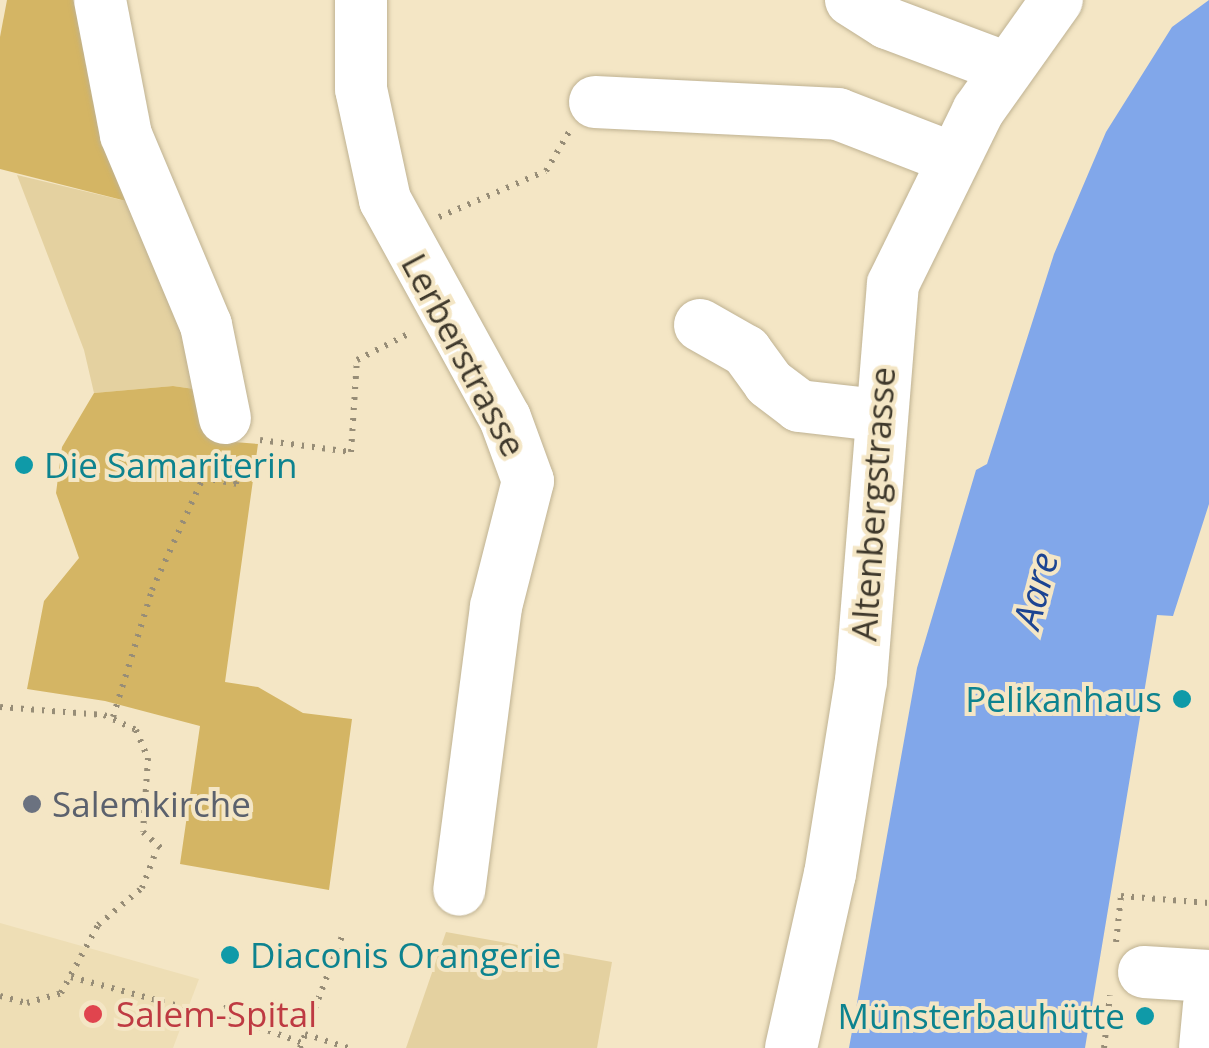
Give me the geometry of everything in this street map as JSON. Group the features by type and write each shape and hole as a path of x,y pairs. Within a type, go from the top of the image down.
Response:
{"street":[{"path":"100,0 126,135 206,325 237,435"},
{"name":"Lerberstrasse","path":"362,0 362,89 385,200 422,276 505,418 528,481 496,607 458,890"},
{"path":"851,0 887,24 1004,67"},
{"name":"Altenbergstrasse","path":"791,1048 851,756 892,284 952,158 1004,67 1057,0"},
{"path":"595,102 838,114 952,158"},
{"path":"700,326 746,350 763,377 799,406 878,415"},
{"path":"1144,972 1209,976"},
{"path":"1205,1048 1209,1005"}],"path":[{"path":"432,220 546,171 585,106 595,102"},
{"path":"113,717 152,590 203,478 236,484 237,435 350,452 357,360 427,324"},
{"path":"0,708 113,717 136,730 146,748 142,824 161,851 142,888 98,924 71,977 45,1001 0,996"},
{"path":"71,977 223,1018 228,1006 229,1016 301,1046 344,931"},
{"path":"305,1034 348,1048"}],"shaded area":[{"path":"7,0 87,0 138,204 0,169 0,37"},
{"path":"17,175 138,204 208,391 173,386 94,393 84,350"},
{"path":"173,386 208,391 234,442 258,444 225,682 258,687 303,713 352,719 329,890 180,864 200,726 105,701 27,689 44,601 79,558 56,493 62,447 94,393"},
{"name":"Salem-Spital","path":"0,923 199,979 173,1048 0,1048"},
{"path":"446,932 612,962 597,1048 406,1048"}],"water":[{"name":"Aare","path":"1209,0 1209,504 1173,616 1157,615 1085,1048 849,1048 917,668 976,470 987,464 1054,254 1106,132 1172,27"}],"place":[{"name":"Die Samariterin","path":"24,465"},
{"name":"Pelikanhaus","path":"1182,699"},
{"name":"Salemkirche","path":"32,804"},
{"name":"Diaconis Orangerie","path":"230,955"},
{"name":"Salem-Spital","path":"93,1014"},
{"name":"Münsterbauhütte","path":"1145,1016"}]}
